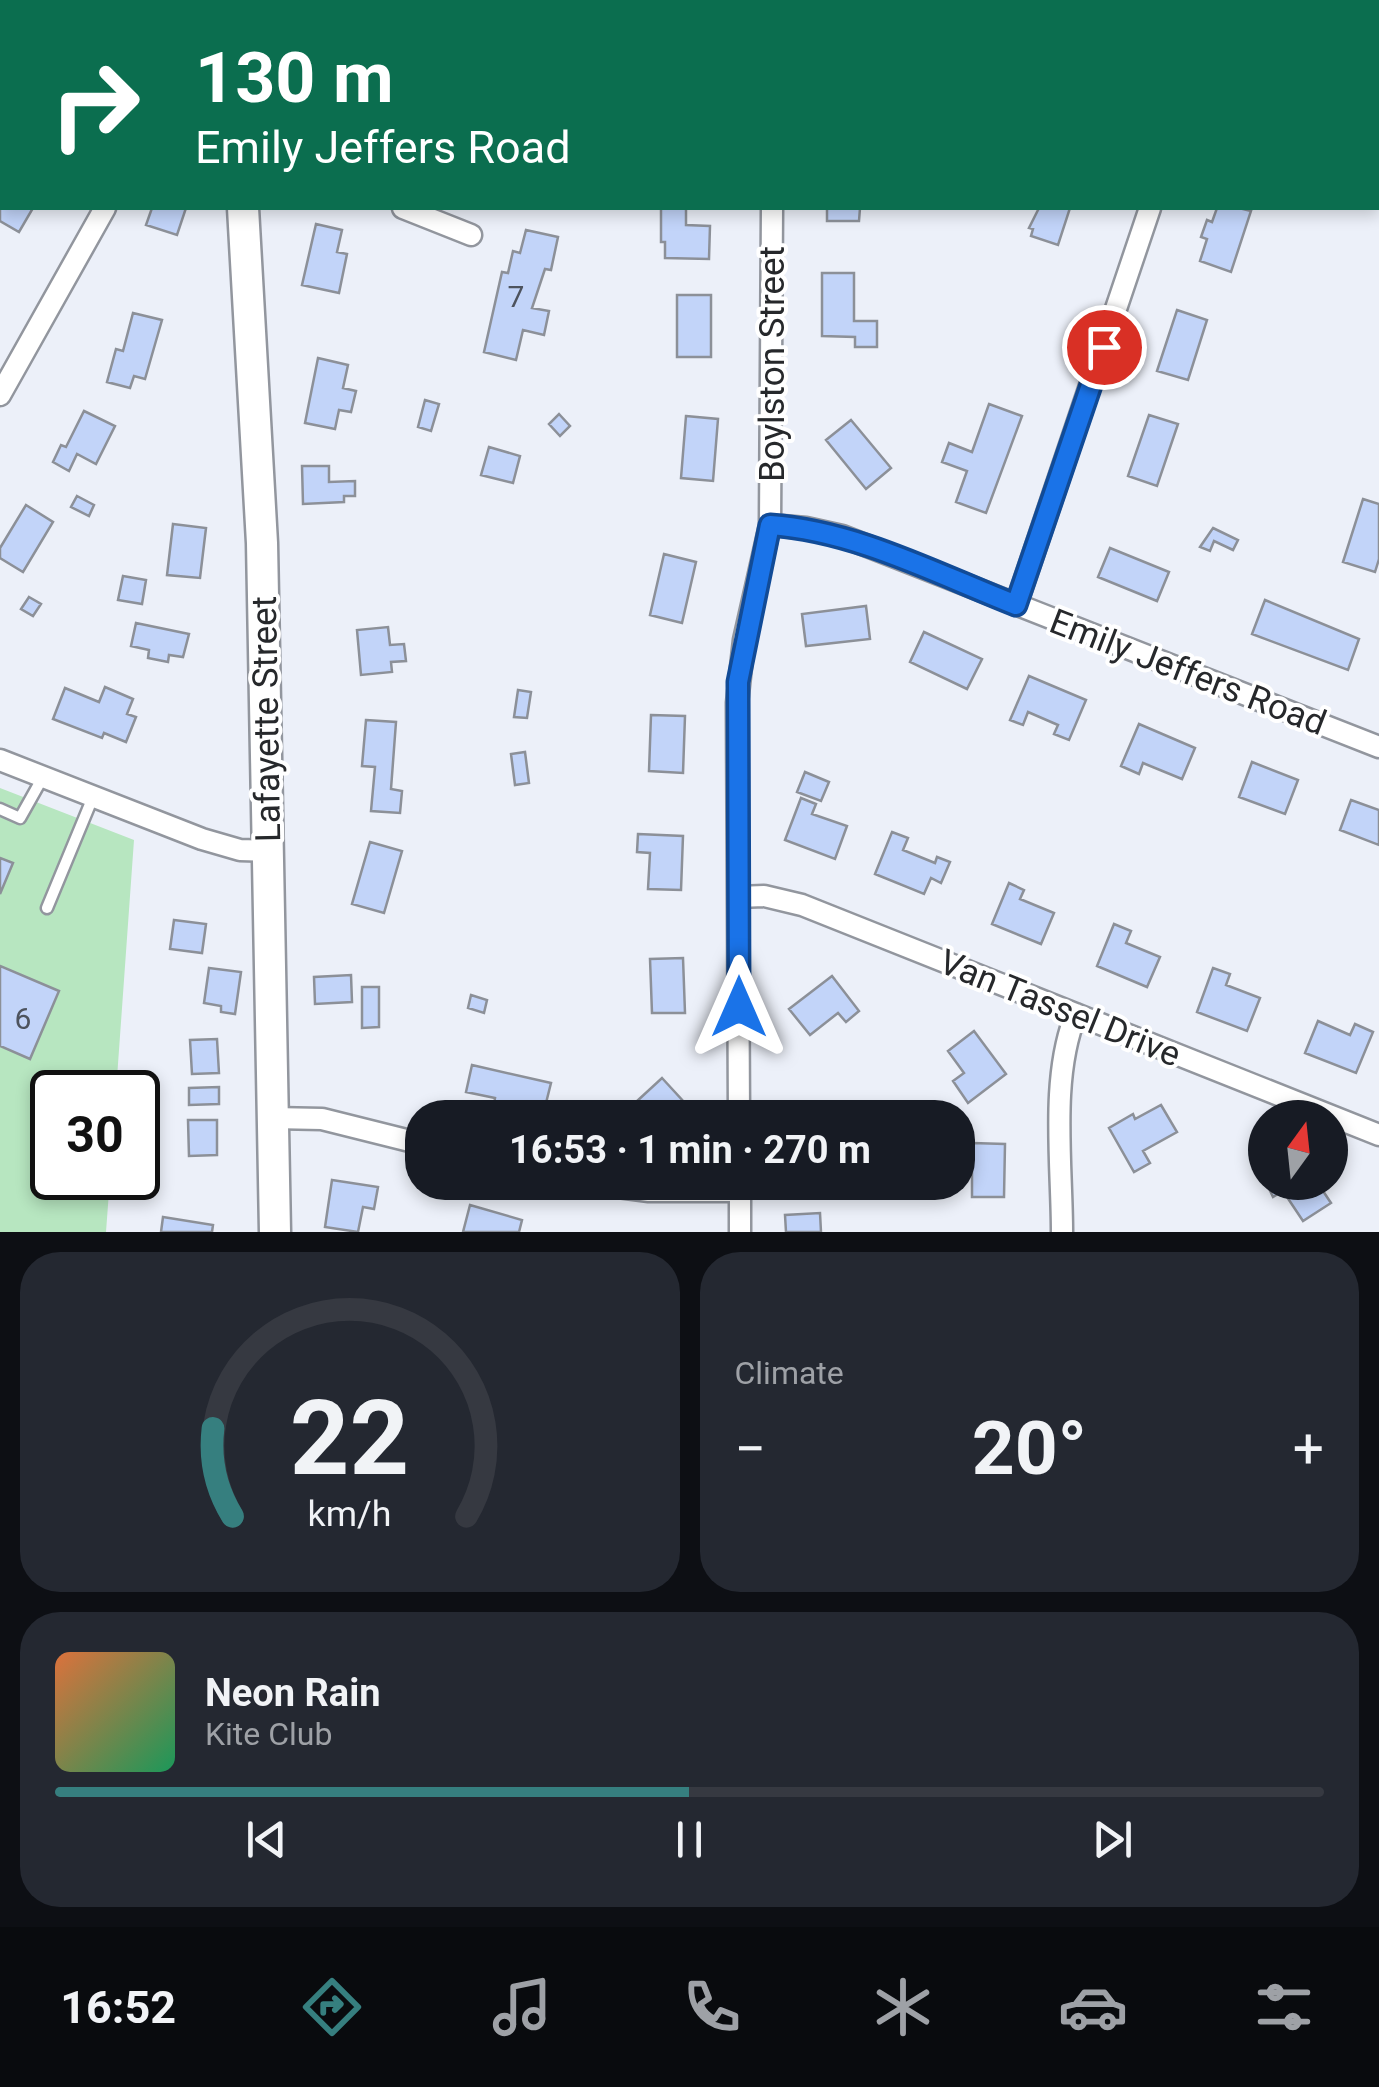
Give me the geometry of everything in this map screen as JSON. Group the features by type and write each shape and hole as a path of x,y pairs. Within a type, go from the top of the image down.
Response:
{"main road":[{"name":"Lafayette Street","path":"242,210 260,496 275,1232"}],"street":[{"path":"0,395 104,210"},
{"path":"408,210 471,235"},
{"name":"Boylston Street","path":"739,1100 738,682 770,525 772,210"},
{"path":"1016,605 1149,210"},
{"name":"Emily Jeffers Road","path":"770,525 842,536 1379,747"},
{"path":"0,760 228,847 269,851"},
{"name":"Van Tassel Drive","path":"738,897 764,896 802,905 1379,1135"},
{"path":"1062,1232 1062,1081 1067,1040 1076,1014"},
{"path":"273,1118 322,1120 405,1140"},
{"path":"740,1200 740,1232"}],"lane":[{"path":"0,809 20,818 43,777"},
{"path":"47,908 93,796"}],"green space":[{"path":"0,788 134,840 118,1070 30,1070 30,1200 108,1200 106,1232 0,1232"}],"building":[{"path":"0,210 32,210 19,232 0,221"},
{"path":"151,210 185,210 177,235 146,225"},
{"path":"661,210 686,210 686,225 710,226 709,259 665,258 665,242 661,242"},
{"path":"827,210 860,210 859,221 827,221"},
{"path":"1038,210 1069,210 1058,245 1031,236 1033,229 1029,228"},
{"path":"1216,210 1251,211 1231,272 1200,261 1207,239 1201,237 1207,220 1212,222"},
{"path":"316,224 342,230 337,252 347,254 339,293 302,285"},
{"path":"526,230 558,237 551,270 545,269 532,308 549,311 544,335 523,330 516,360 484,352 502,272 508,273 513,251 520,253"},
{"path":"822,273 854,273 854,321 877,321 877,347 855,347 855,337 822,336"},
{"path":"677,295 711,295 711,357 677,357"},
{"path":"1177,310 1207,320 1188,380 1157,371"},
{"path":"133,313 162,320 145,379 134,376 130,388 107,382 116,349 123,351"},
{"path":"318,358 348,365 343,388 356,391 351,412 339,410 335,429 305,423"},
{"path":"425,400 439,404 431,431 418,427"},
{"path":"989,404 1022,416 986,513 956,502 967,471 942,462 949,443 972,452"},
{"path":"84,411 115,426 96,464 77,454 69,471 53,462 61,445 66,447"},
{"path":"559,414 570,426 560,436 549,424"},
{"path":"1149,415 1178,424 1157,486 1128,476"},
{"path":"686,416 718,419 713,481 681,478"},
{"path":"851,420 891,468 866,489 826,440"},
{"path":"489,447 520,456 513,483 481,475"},
{"path":"302,466 329,466 329,482 355,481 355,496 344,496 344,502 303,504"},
{"path":"77,496 94,505 89,516 71,507"},
{"path":"1363,499 1379,504 1379,559 1375,572 1343,562"},
{"path":"26,505 53,522 23,572 0,558 0,548"},
{"path":"173,524 206,528 200,578 167,575"},
{"path":"1213,528 1238,540 1233,550 1214,541 1210,551 1200,547"},
{"path":"1110,548 1169,572 1157,601 1098,577"},
{"path":"664,554 696,562 682,623 650,615"},
{"path":"123,576 146,580 142,604 118,600"},
{"path":"29,597 41,604 33,616 21,609"},
{"path":"1265,600 1359,639 1348,670 1252,634"},
{"path":"866,606 870,639 806,646 802,614"},
{"path":"136,623 189,634 183,657 169,655 168,662 148,658 149,650 131,646"},
{"path":"388,627 390,645 404,644 406,661 391,662 392,672 361,675 357,630"},
{"path":"924,632 982,659 967,689 910,662"},
{"path":"1029,676 1086,700 1069,740 1054,734 1058,725 1028,712 1023,725 1010,720"},
{"path":"105,687 133,699 127,714 136,717 126,742 104,733 102,738 53,719 65,688 99,702"},
{"path":"518,690 531,692 527,718 514,717"},
{"path":"651,715 685,716 683,773 649,771"},
{"path":"366,720 396,722 391,789 402,791 400,813 371,811 375,767 362,766"},
{"path":"1139,724 1195,748 1182,779 1143,763 1139,774 1121,766"},
{"path":"525,752 529,783 515,785 511,754"},
{"path":"1252,762 1298,780 1285,814 1239,797"},
{"path":"805,772 829,782 821,801 797,792"},
{"path":"801,798 816,804 812,814 847,826 835,859 785,840"},
{"path":"1351,800 1379,810 1379,845 1340,830"},
{"path":"892,832 908,838 903,850 935,863 937,857 950,862 941,883 931,878 924,894 875,874"},
{"path":"638,834 683,836 681,890 648,889 650,853 637,852"},
{"path":"370,842 402,851 384,913 352,904"},
{"path":"0,858 13,863 0,894"},
{"path":"1009,883 1024,890 1020,899 1054,913 1041,944 992,924"},
{"path":"174,920 206,924 202,953 170,949"},
{"path":"1114,924 1131,931 1126,943 1160,957 1147,987 1097,966"},
{"path":"683,958 685,1013 652,1013 650,959"},
{"path":"0,966 59,991 30,1059 0,1046"},
{"path":"209,968 241,972 235,1014 204,1003"},
{"path":"1213,968 1230,974 1226,985 1260,998 1247,1031 1197,1012"},
{"path":"351,975 352,1002 315,1004 314,977"},
{"path":"832,976 859,1011 846,1022 838,1013 810,1035 789,1009"},
{"path":"362,987 379,987 379,1027 362,1028"},
{"path":"471,995 487,1000 484,1013 468,1008"},
{"path":"1318,1021 1350,1035 1355,1024 1373,1032 1356,1073 1305,1053"},
{"path":"974,1031 1006,1074 972,1100 966,1100 953,1081 964,1073 948,1051"},
{"path":"217,1039 219,1073 192,1074 190,1040"},
{"path":"472,1065 551,1083 547,1100 495,1100 466,1092"},
{"path":"662,1078 682,1100 638,1100"},
{"path":"219,1087 219,1104 189,1105 189,1088"},
{"path":"1161,1105 1177,1132 1143,1151 1150,1163 1134,1172 1109,1128 1133,1114 1135,1119"},
{"path":"188,1120 217,1120 217,1155 189,1156"},
{"path":"975,1143 1005,1144 1004,1197 975,1197"},
{"path":"332,1180 378,1187 374,1209 363,1207 358,1232 325,1227"},
{"path":"1289,1200 1329,1200 1331,1203 1303,1221"},
{"path":"470,1205 522,1220 519,1232 463,1232"},
{"path":"820,1213 821,1232 786,1232 785,1215"},
{"path":"163,1217 213,1225 212,1232 161,1232"}],"route":[{"path":"739,1007 738,682 770,525 842,536 1016,605 1104,347"}]}
